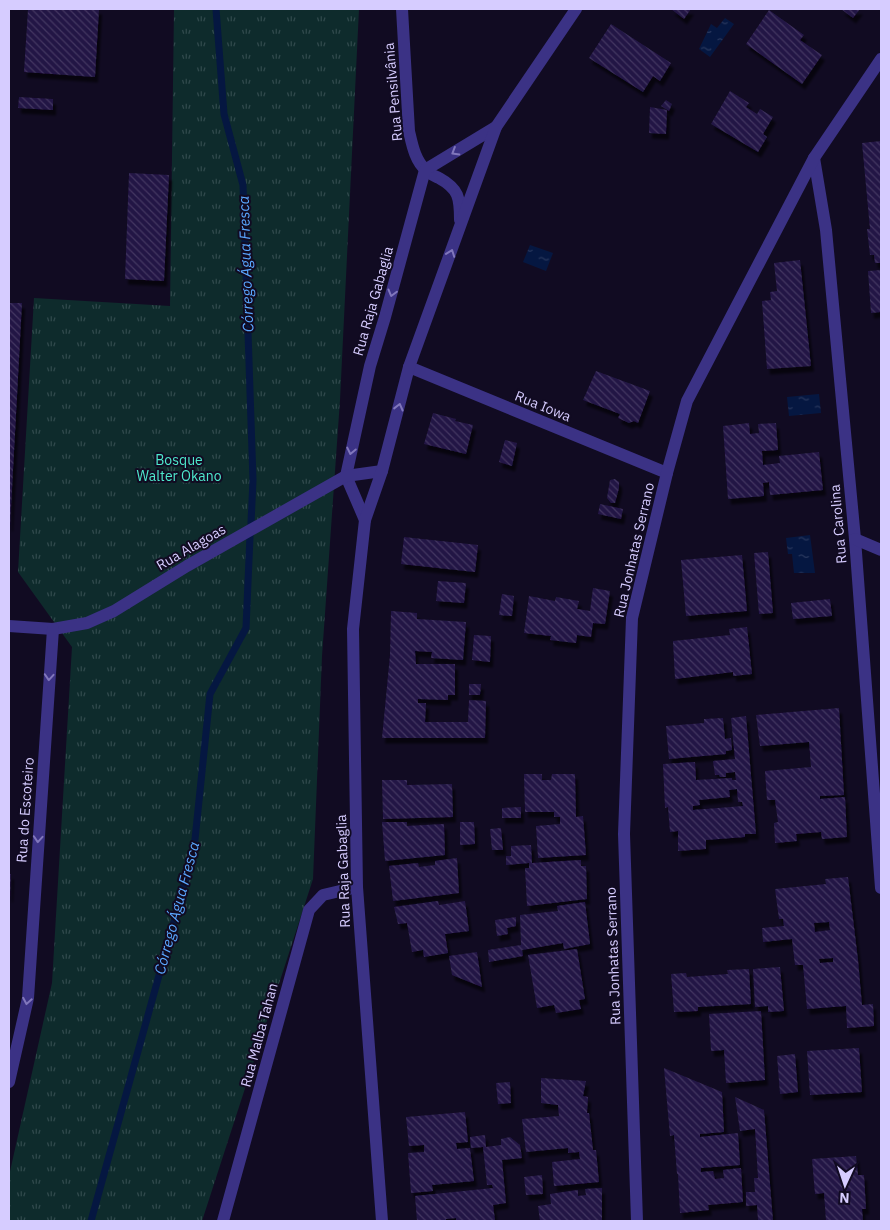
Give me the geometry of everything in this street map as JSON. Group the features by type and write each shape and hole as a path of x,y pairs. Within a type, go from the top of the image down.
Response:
{"street":[{"name":"Rua Pensilvânia","path":"402,9 409,132 413,151 425,170"},
{"name":"Rua Raja Gabaglia","path":"382,1221 357,887 354,629 365,520 382,471 409,366 496,127 576,9"},
{"name":"Rua Jonhatas Serrano","path":"637,1221 624,834 632,618 667,473 687,401 814,158 881,59"},
{"name":"Rua Raja Gabaglia","path":"365,520 346,476 370,366 425,170 496,127"},
{"name":"Rua Carolina","path":"814,158 826,230 855,538 881,888"},
{"path":"425,170 452,185 458,195 460,229"},
{"name":"Rua Iowa","path":"409,366 667,473"},
{"name":"Rua Alagoas","path":"9,626 53,628 87,623 114,611 187,566 346,476 382,471"},
{"path":"855,538 881,550"},
{"name":"Rua do Escoteiro","path":"9,1082 28,998 53,628"},
{"name":"Rua Malba Tahan","path":"223,1221 309,910 323,895 357,887"}],"green space":[{"name":"Bosque Walter Okano","path":"174,9 359,9 340,400 322,656 313,879 202,1221 9,1221 9,1176 52,983 72,647 18,572 34,298 170,306"}],"water":[{"path":"725,18 734,24 710,57 699,49 711,24 717,28"},
{"path":"530,245 553,253 546,271 523,262"},
{"path":"819,394 821,413 789,416 787,397"},
{"path":"810,535 815,573 794,573 792,554 788,554 786,538"}],"building":[{"path":"28,9 99,9 95,77 24,72"},
{"path":"671,9 691,9 684,19"},
{"path":"841,9 860,9 853,18"},
{"path":"769,10 804,35 800,40 822,55 802,84 746,44"},
{"path":"611,24 671,63 660,81 653,76 643,92 589,58"},
{"path":"730,91 749,103 746,107 757,114 760,109 773,117 763,134 767,137 758,152 711,124"},
{"path":"19,97 53,99 53,110 18,108"},
{"path":"666,100 672,104 669,111 661,106"},
{"path":"650,107 667,110 666,134 649,133"},
{"path":"881,141 881,263 875,263 874,255 870,255 867,229 870,229 862,143"},
{"path":"129,173 169,175 164,281 125,279"},
{"path":"800,260 811,366 767,369 762,301 771,300 770,292 777,291 774,263"},
{"path":"881,270 881,312 871,313 868,271"},
{"path":"9,303 22,303 10,526 9,526"},
{"path":"596,371 650,391 638,423 634,421 629,423 618,418 620,414 583,400"},
{"path":"433,413 473,425 466,454 424,444"},
{"path":"749,423 750,434 759,433 758,424 776,423 778,450 762,451 763,465 780,463 779,456 819,452 823,490 770,495 769,482 763,483 764,496 728,499 723,426"},
{"path":"505,440 517,443 512,466 499,462"},
{"path":"615,479 619,482 619,488 615,503 611,503 607,498 610,480"},
{"path":"600,504 623,509 621,519 598,514"},
{"path":"404,537 478,545 475,572 401,564"},
{"path":"768,552 773,613 759,614 754,553"},
{"path":"742,555 747,611 686,616 681,560"},
{"path":"438,581 466,583 464,603 436,601"},
{"path":"593,588 610,591 605,624 593,623 591,637 577,635 576,643 550,640 551,636 524,633 529,596 555,601 556,597 579,601 577,609 590,611"},
{"path":"502,594 514,596 512,616 499,615"},
{"path":"830,599 832,616 793,619 791,603"},
{"path":"391,611 417,613 417,619 466,622 463,660 431,658 432,652 415,651 416,664 455,664 455,695 448,695 448,700 418,699 418,703 426,703 425,722 468,722 469,700 486,701 485,738 382,738 390,655"},
{"path":"747,627 752,674 733,676 733,672 675,679 673,641 730,635 729,629"},
{"path":"474,635 491,636 490,662 472,660"},
{"path":"469,684 481,684 480,695 469,695"},
{"path":"839,708 844,795 820,796 820,799 845,797 847,837 822,839 821,832 796,834 797,841 775,843 774,823 778,822 775,800 767,800 765,771 811,767 809,742 760,746 756,715"},
{"path":"746,716 756,834 745,834 745,837 706,840 706,849 678,851 678,831 670,832 668,807 665,808 663,764 695,762 696,780 732,778 732,780 736,780 735,772 726,773 726,777 715,775 713,761 735,759 731,718","holes":["737,789 738,802 742,802 743,806 693,810 693,806 700,805 699,800 730,797 729,790"]},
{"path":"723,718 725,739 731,738 732,750 726,751 726,754 669,759 666,726 704,723 704,719"},
{"path":"524,774 542,774 542,780 551,780 552,774 575,774 576,817 583,816 586,855 538,858 536,826 560,824 560,817 554,817 554,812 525,812"},
{"path":"382,780 407,780 407,785 452,784 453,817 383,819"},
{"path":"521,807 521,818 502,818 502,808"},
{"path":"382,822 407,822 407,826 444,824 445,855 385,861"},
{"path":"460,822 474,822 475,844 460,845"},
{"path":"501,828 503,850 492,850 490,829"},
{"path":"531,845 532,863 581,860 581,866 586,866 587,899 527,906 525,868 529,868 529,863 506,865 506,856 511,856 511,846"},
{"path":"457,858 459,893 393,901 389,866 418,863 419,867 435,865 435,861"},
{"path":"9,874 11,874 10,897 9,897"},
{"path":"848,877 862,1005 873,1004 874,1026 847,1028 846,1006 807,1009 803,965 795,965 792,939 763,942 762,928 784,926 783,919 779,919 775,889 826,884 825,879","holes":["829,922 830,930 815,932 814,923","833,958 833,962 820,963 819,959"]},
{"path":"438,901 439,905 465,901 469,931 445,934 448,953 424,957 423,950 412,952 407,923 398,924 394,907"},
{"path":"585,902 590,944 564,949 563,943 522,950 523,956 489,962 488,950 521,945 520,915 558,911 557,906"},
{"path":"516,917 516,926 507,928 508,934 497,936 495,920"},
{"path":"577,949 585,999 579,1000 581,1009 556,1013 554,1005 537,1008 528,955"},
{"path":"477,952 482,987 452,975 449,956"},
{"path":"780,967 784,1011 768,1012 768,1006 755,1007 753,969"},
{"path":"749,969 751,1004 698,1007 698,1011 674,1012 671,974 686,973 687,977 728,974 727,970"},
{"path":"761,1011 765,1080 726,1083 724,1050 711,1051 709,1014"},
{"path":"859,1048 862,1092 810,1095 807,1051"},
{"path":"795,1054 798,1092 780,1094 777,1056"},
{"path":"664,1068 722,1092 724,1132 700,1134 700,1137 738,1133 740,1165 701,1168 701,1172 713,1171 715,1179 724,1178 723,1170 741,1168 743,1202 708,1205 709,1210 680,1213 674,1135 670,1136"},
{"path":"541,1078 586,1081 583,1096 588,1097 587,1113 589,1113 593,1150 596,1150 599,1182 554,1186 552,1162 580,1159 579,1152 568,1153 568,1148 526,1152 522,1119 559,1116 558,1105 541,1103"},
{"path":"510,1082 511,1103 498,1104 496,1083"},
{"path":"735,1097 764,1110 773,1221 758,1221 757,1205 746,1206 746,1192 755,1192 754,1178 758,1178 755,1129 740,1131"},
{"path":"465,1112 468,1142 456,1143 457,1149 470,1148 474,1181 432,1185 433,1191 411,1193 408,1153 424,1152 424,1145 409,1146 406,1117"},
{"path":"485,1135 486,1147 501,1145 501,1139 510,1137 520,1145 522,1158 502,1160 506,1203 493,1205 495,1220 456,1221 456,1218 446,1219 446,1221 417,1221 415,1196 493,1188 492,1185 487,1185 483,1147 471,1148 470,1137"},
{"path":"856,1156 858,1175 864,1175 866,1209 862,1209 863,1221 826,1221 824,1193 815,1194 812,1159"},
{"path":"542,1175 543,1194 526,1195 524,1177"},
{"path":"602,1188 602,1221 540,1221 538,1206 551,1204 550,1194 578,1190 578,1196 586,1195 585,1189"}],"waterway":[{"name":"Córrego Água Fresca","path":"216,9 224,114 243,185 253,480 251,523"},
{"name":"Córrego Água Fresca","path":"91,1221 194,849 210,694 246,628 250,536"}]}
